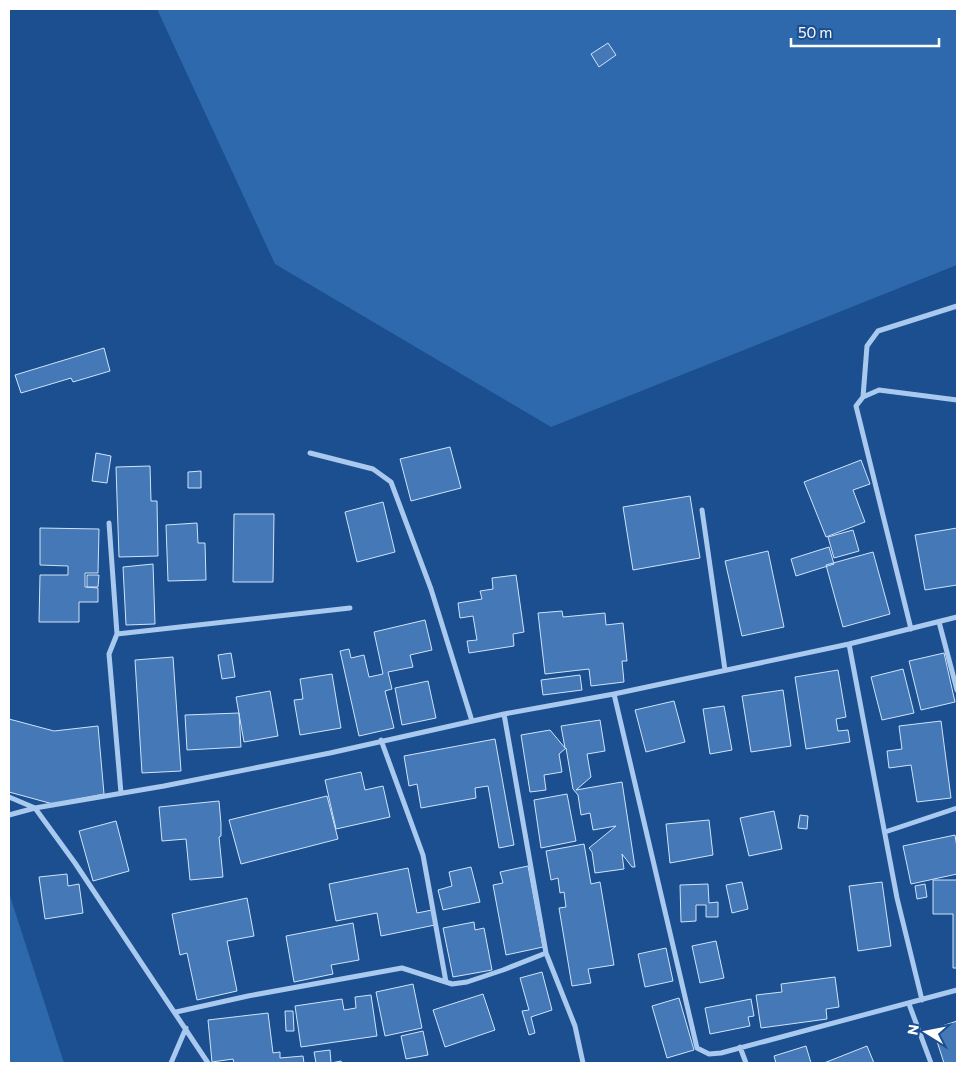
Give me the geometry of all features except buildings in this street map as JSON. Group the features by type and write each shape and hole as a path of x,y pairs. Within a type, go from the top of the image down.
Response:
{"street":[{"path":"863,397 867,346 878,331 957,306"},
{"path":"911,630 856,406 863,397 879,390 957,400"},
{"path":"310,453 373,469 391,482 431,589 472,720"},
{"path":"702,510 725,670"},
{"path":"109,523 116,634 108,654 121,792"},
{"path":"116,634 350,608"},
{"path":"9,815 35,808 164,786 330,753 472,720 614,694 850,644 957,617"},
{"path":"939,622 957,690"},
{"path":"850,644 897,898 922,1000"},
{"path":"614,694 697,1048 709,1054 909,1004 957,990"},
{"path":"504,714 546,953 572,1018 583,1062 576,1063"},
{"path":"381,740 423,855 446,982"},
{"path":"9,797 35,808 176,1012 208,1063"},
{"path":"885,832 957,808"},
{"path":"176,1012 248,996 402,968 452,984 467,982 546,953"},
{"path":"909,1004 931,1063"},
{"path":"171,1063 186,1028"},
{"path":"740,1046 746,1063"}],"shaded area":[{"path":"157,9 957,9 957,265 551,427 275,264"},
{"path":"9,893 64,1063 9,1063"}]}
